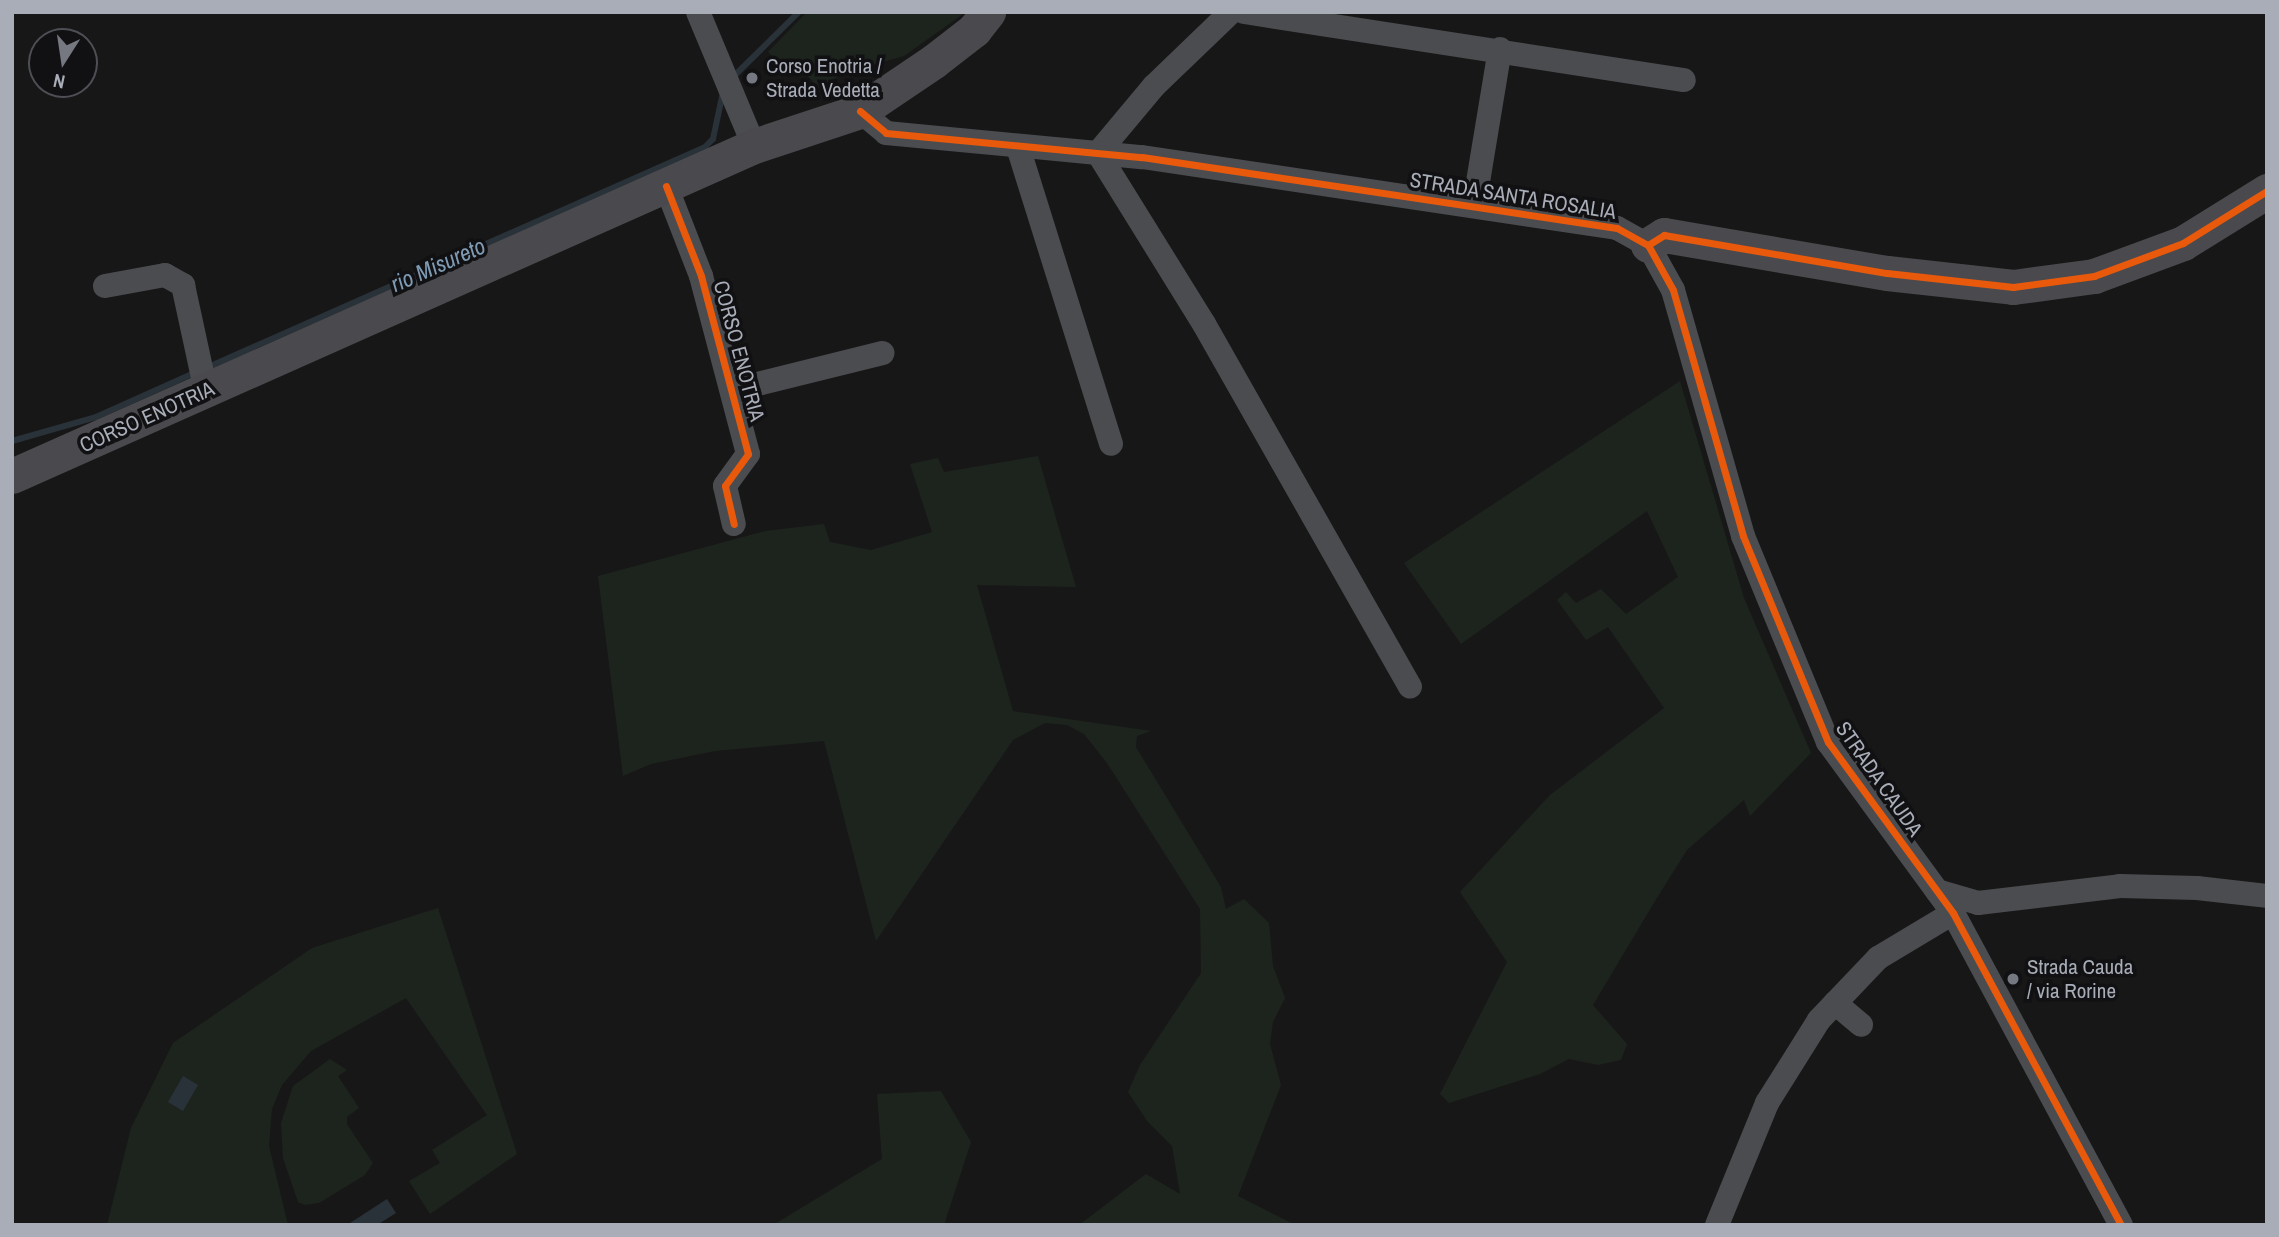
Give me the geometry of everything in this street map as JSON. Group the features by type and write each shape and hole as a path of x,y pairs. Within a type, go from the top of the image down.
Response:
{"main road":[{"name":"CORSO ENOTRIA","path":"12,476 202,378 666,186 754,146 860,111 934,61 974,30 988,12"},
{"path":"1648,245 1664,236 1887,273 2013,287 2094,276 2182,243 2267,191"}],"street":[{"path":"698,12 754,146"},
{"path":"1231,12 1154,86 1098,153 1204,324 1410,686"},
{"path":"1244,12 1500,49 1684,80"},
{"name":"STRADA SANTA ROSALIA","path":"1474,206 1500,49"},
{"name":"STRADA SANTA ROSALIA","path":"860,111 886,133 1098,153 1474,206 1617,228 1648,245"},
{"path":"1018,147 1111,444"},
{"name":"CORSO ENOTRIA","path":"666,186 701,276 748,454 725,485 734,524"},
{"name":"STRADA CAUDA","path":"1648,245 1673,290 1742,536 1790,660 1828,742 1953,913 2121,1225"},
{"path":"106,286 165,275 183,285 202,378"},
{"name":"CORSO ENOTRIA","path":"733,390 882,353"},
{"path":"1937,891 1978,903 2120,886 2197,888 2267,897"},
{"path":"1717,1225 1767,1103 1819,1020 1878,958 1953,913"},
{"path":"1835,1003 1861,1025"}],"shaded area":[{"path":"807,12 966,12 904,56 843,73 819,88 795,63 787,71 768,52"},
{"path":"1680,381 1744,598 1811,753 1750,816 1744,800 1687,850 1655,901 1593,1005 1627,1044 1621,1060 1598,1065 1569,1059 1540,1074 1449,1103 1440,1094 1507,962 1460,892 1550,795 1664,708 1608,627 1586,640 1557,600 1566,592 1576,603 1601,589 1626,614 1678,577 1647,511 1461,644 1404,563"},
{"path":"1038,456 1076,587 977,585 1013,711 1151,731 1137,736 1136,747 1221,887 1226,909 1244,899 1269,923 1273,966 1285,998 1273,1022 1270,1044 1281,1085 1238,1196 1295,1225 1079,1225 1146,1174 1180,1194 1172,1146 1147,1121 1128,1092 1140,1065 1201,973 1200,909 1107,763 1084,734 1067,725 1045,723 1013,740 876,941 824,741 715,751 651,764 623,776 598,576 765,531 824,524 830,542 871,550 932,532 910,464 938,458 944,472"},
{"path":"438,908 517,1154 430,1214 409,1181 440,1163 432,1150 487,1115 406,998 311,1051 282,1085 272,1109 269,1146 288,1225 107,1225 131,1128 173,1043 312,948"},
{"path":"330,1059 347,1070 338,1076 359,1108 347,1117 347,1124 373,1163 365,1175 319,1203 305,1205 298,1202 283,1158 281,1123 293,1086"},
{"path":"183,1076 198,1085 183,1111 168,1102"},
{"path":"941,1091 971,1142 944,1225 773,1225 882,1159 877,1094"},
{"path":"387,1199 396,1213 377,1225 347,1225"}],"waterway":[{"name":"rio Misureto","path":"733,77 799,12"},
{"name":"rio Misureto","path":"206,368 705,147 713,139 723,92"},
{"name":"rio Misureto","path":"12,441 96,417 196,372"}],"cycle path":[{"path":"860,111 886,133 1142,157 1617,228 1648,245 1673,290 1743,536 1828,742 1953,913 2121,1225"},
{"path":"666,186 701,276 748,454 725,486 734,524"},
{"path":"1648,245 1664,235 1887,273 2013,287 2094,276 2183,243 2267,191"}],"place":[{"name":"Corso Enotria / Strada Vedetta","path":"752,78"},
{"name":"Strada Cauda / via Rorine","path":"2013,979"}]}
